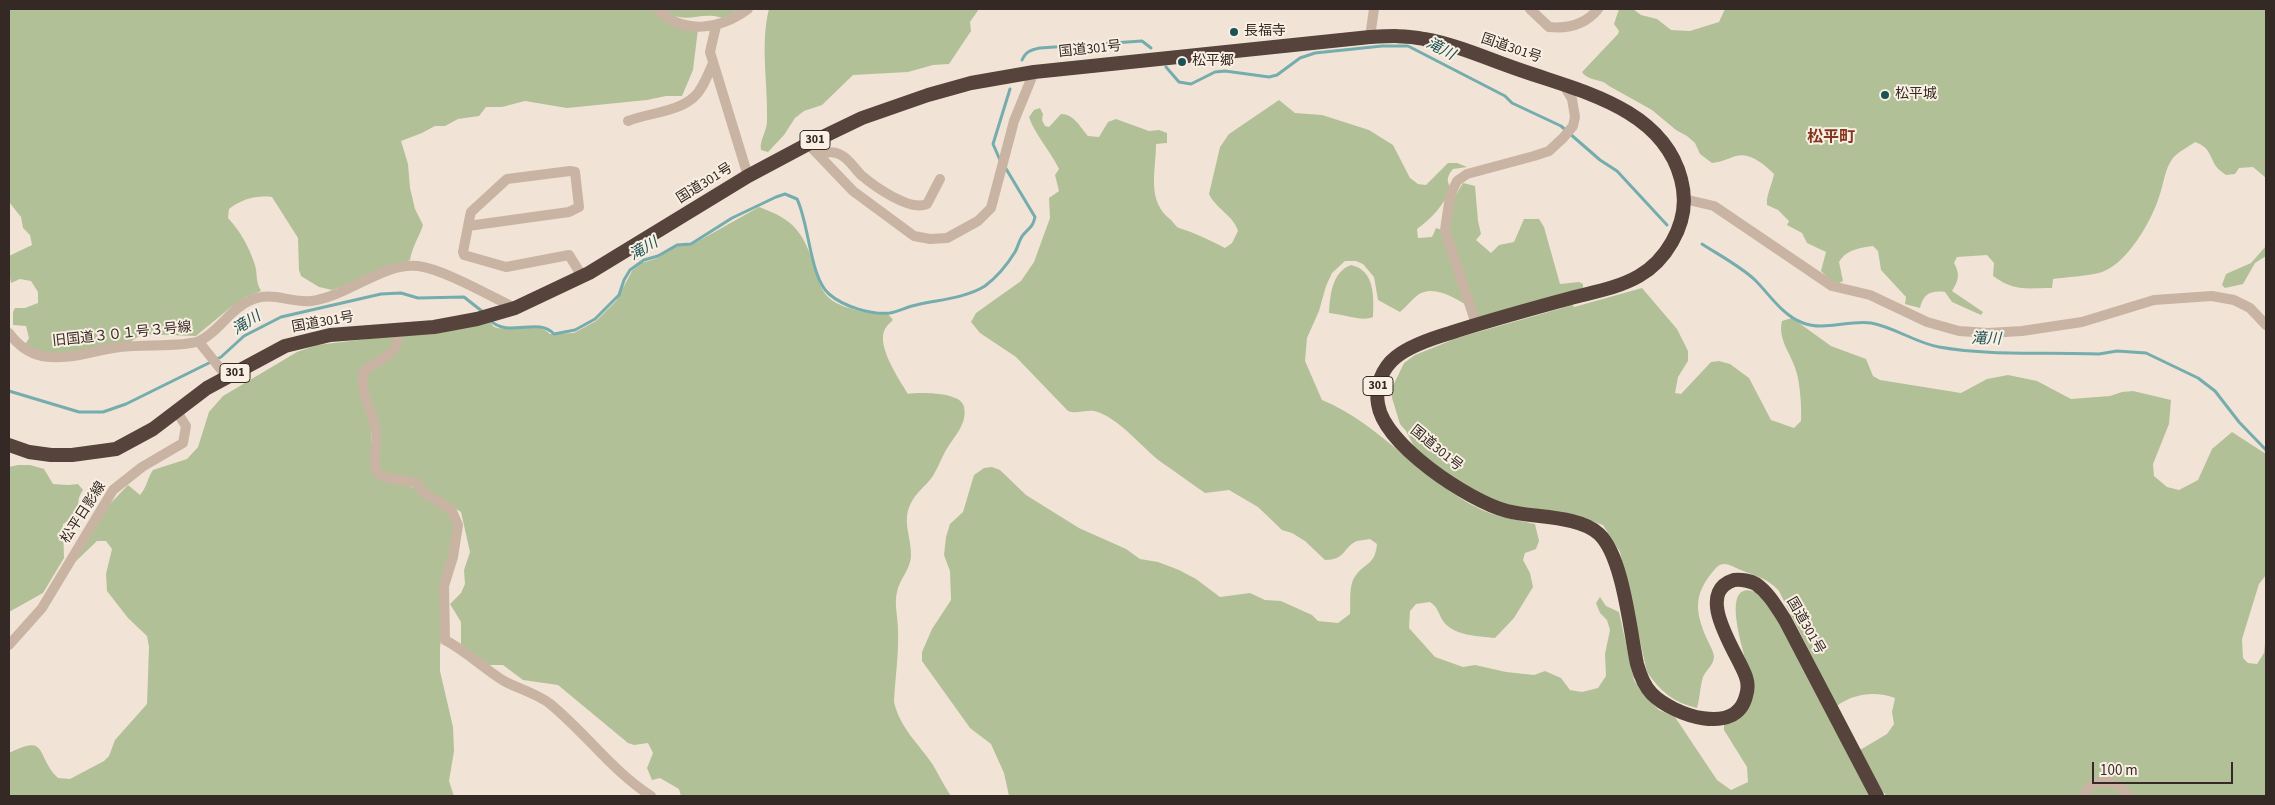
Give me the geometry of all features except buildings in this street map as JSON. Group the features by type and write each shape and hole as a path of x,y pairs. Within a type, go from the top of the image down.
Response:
{"highway":[{"name":"国道301号","path":"9,446 29,452 51,455 72,455 116,449 153,429 207,388 285,346 330,335 434,327 477,319 515,308 582,276 748,176 808,144 862,118 928,95 971,83 1034,72 1370,36 1427,39 1592,94 1630,114 1661,139 1669,151 1679,171 1684,199 1682,218 1669,247 1658,261 1637,277 1608,288 1476,324 1406,350 1382,372 1376,394 1381,418 1388,430 1410,452 1475,499 1504,510 1578,524 1599,534 1610,549 1618,568 1636,664 1641,676 1654,696 1680,712 1693,717 1718,718 1730,716 1743,706 1748,688 1747,678 1722,627 1716,603 1720,592 1727,583 1736,580 1754,583 1769,596 1785,620 1877,796"}],"street":[{"path":"658,9 669,18 682,24 699,27 716,26 748,9"},
{"path":"1370,36 1374,9"},
{"path":"1530,9 1548,27 1565,28 1582,23 1598,9"},
{"path":"716,26 710,52 748,176"},
{"path":"628,121 672,108 692,98 699,92 713,64"},
{"path":"808,144 853,192 914,236 930,239 947,238 978,221 991,208 1014,120 1034,72"},
{"path":"1476,324 1444,227 1450,196 1457,181 1467,174 1549,151 1575,122 1575,109 1572,98 1563,84"},
{"path":"819,156 827,152 842,155 872,183 895,199 918,206 927,204 940,179"},
{"path":"468,226 569,212 579,207 575,172 570,171 507,179 471,212 468,226 464,255 506,267 569,255 582,276"},
{"path":"1684,199 1714,206 1832,286 1870,295 1927,322 1959,331 1988,333 2022,331 2082,322 2154,300 2212,296 2234,300 2250,308 2266,325"},
{"name":"旧国道３０１号３号線","path":"9,333 14,340 30,353 62,357 120,347 202,346 235,309 249,300 265,296 276,296 292,300 311,301 333,295 400,266 418,266 434,270 515,308"},
{"path":"398,330 398,341 394,350 387,357 364,371 362,388 376,433 374,459 377,473 386,478 416,482 424,494 451,509 458,525 453,556 444,586 445,640 463,649 483,667 507,682 536,695 548,703 622,774 651,796"},
{"path":"202,346 227,377"},
{"name":"松平日影線","path":"9,645 42,608 112,490 142,467 183,443 186,426 177,412"},
{"path":"2083,796 2087,787 2106,781 2116,784 2128,796"}],"green space":[{"path":"9,9 655,9 698,29 693,70 682,96 666,96 647,100 567,108 525,101 502,107 486,107 479,116 458,119 445,126 435,126 401,141 408,164 410,188 415,209 423,225 410,260 365,279 332,290 319,287 301,276 299,270 298,238 272,197 249,198 229,209 228,218 241,234 250,252 261,291 246,297 231,307 196,336 142,334 129,343 64,360 19,343 26,343 29,338 26,326 13,325 13,312 15,308 25,308 38,303 38,292 31,281 20,279 11,283 9,273 9,256 32,245 30,235 23,228 21,217 9,202"},
{"path":"662,9 740,9 723,18 706,16 686,18 671,14"},
{"path":"769,9 979,9 970,22 971,31 949,64 933,65 908,72 853,75 822,105 804,111 795,118 784,135 768,152 761,150 761,147 767,121 765,36"},
{"path":"1619,9 1633,9 1641,15 1657,19 1671,30 1690,31 1719,22 1725,9 2266,9 2266,178 2253,167 2239,168 2235,174 2226,175 2216,167 2209,152 2195,142 2173,158 2166,172 2155,207 2144,230 2128,252 2109,269 2094,274 2053,279 2052,288 2021,288 2008,285 1993,276 1994,263 1987,255 1957,257 1954,263 1958,277 1952,291 1983,312 1981,315 1952,302 1945,292 1932,292 1928,294 1923,299 1920,308 1905,304 1906,297 1881,270 1878,251 1873,246 1854,250 1846,254 1839,262 1843,281 1839,283 1831,281 1821,271 1826,252 1807,243 1802,233 1787,225 1789,221 1778,210 1767,205 1767,197 1774,174 1766,167 1757,160 1741,155 1712,163 1700,154 1695,143 1652,110 1606,84 1585,75 1582,72 1618,34 1619,31 1614,24"},
{"path":"1279,100 1295,113 1322,115 1369,130 1393,145 1410,178 1418,184 1426,185 1448,163 1457,163 1467,167 1453,169 1448,178 1451,188 1441,206 1417,229 1418,238 1432,237 1436,228 1442,230 1467,305 1451,296 1427,291 1419,294 1400,312 1378,300 1374,277 1363,264 1356,261 1345,261 1332,273 1319,311 1307,338 1305,361 1322,400 1343,410 1363,423 1439,484 1459,497 1493,514 1535,524 1539,541 1536,549 1525,553 1523,560 1530,573 1533,587 1514,618 1495,638 1474,636 1453,630 1443,621 1436,608 1430,602 1416,604 1410,611 1409,628 1435,657 1463,667 1475,665 1506,672 1534,675 1545,671 1561,678 1570,690 1582,692 1598,688 1606,676 1605,654 1610,630 1607,620 1600,613 1596,603 1600,597 1606,606 1619,612 1634,680 1643,694 1659,710 1675,717 1717,780 1731,790 1748,782 1747,767 1724,730 1724,724 1745,711 1754,689 1742,646 1736,610 1738,597 1744,591 1758,593 1780,621 1869,796 1009,796 1004,773 991,744 970,728 922,661 922,652 932,629 951,600 950,571 944,555 950,524 963,512 974,475 984,468 992,467 1000,470 1026,495 1079,528 1126,549 1140,559 1158,562 1179,570 1196,579 1220,597 1250,593 1265,600 1281,601 1312,615 1318,621 1338,623 1350,614 1353,579 1372,560 1376,551 1377,544 1370,539 1357,541 1337,558 1325,560 1305,541 1292,533 1282,530 1258,507 1229,490 1205,493 1153,456 1107,416 1094,411 1068,411 1016,357 980,333 971,322 976,313 1021,281 1034,262 1050,218 1049,198 1059,191 1055,175 1059,169 1029,117 1034,110 1040,108 1043,114 1042,120 1045,126 1049,127 1061,114 1070,116 1088,136 1099,137 1108,122 1116,119 1149,131 1159,130 1167,133 1167,143 1156,144 1154,185 1158,204 1178,227 1225,248 1232,243 1238,231 1233,221 1209,194 1220,147 1229,134"},
{"path":"1463,183 1475,186 1481,234 1476,240 1491,253 1499,245 1514,242 1524,219 1539,219 1544,227 1560,284 1579,282 1583,284 1583,288 1476,318 1447,222 1453,200"},
{"path":"759,207 781,217 802,236 827,296 839,305 847,308 888,314 893,320 885,329 883,336 884,344 894,371 908,394 930,393 948,396 956,398 964,407 964,420 958,432 947,448 934,475 916,495 910,505 907,524 911,557 898,587 896,597 898,639 894,702 905,728 933,765 951,796 681,796 679,789 660,778 652,780 647,768 653,753 648,743 634,745 628,743 558,685 523,680 503,665 489,665 461,644 461,622 450,604 461,593 465,584 464,570 470,552 461,512 426,491 381,474 365,391 369,369 403,335 448,331 490,322 494,327 508,329 531,327 545,330 550,334 574,333 596,321 616,301 632,271 642,263 658,258 673,247 695,243"},
{"path":"2266,246 2266,256 2255,263 2243,284 2225,288 2222,285 2226,274 2251,263"},
{"path":"1351,265 1365,272 1369,278 1373,293 1373,317 1358,318 1329,313 1333,285 1340,273"},
{"path":"1642,288 1677,329 1688,351 1688,361 1678,377 1675,393 1681,394 1711,362 1719,361 1730,364 1749,378 1771,420 1794,428 1801,421 1799,384 1795,367 1783,341 1781,328 1782,321 1792,318 1831,346 1866,359 1873,376 1880,380 1961,393 1987,379 2008,375 2037,381 2071,399 2110,396 2133,391 2171,400 2169,424 2153,464 2154,476 2167,487 2179,490 2198,480 2212,449 2232,432 2266,454 2266,575 2259,584 2242,639 2243,658 2248,663 2257,664 2264,653 2266,634 2266,796 2132,796 2115,779 2078,796 1887,796 1881,790 1860,750 1887,734 1894,724 1892,712 1895,698 1880,694 1865,694 1851,698 1837,706 1779,591 1769,582 1727,564 1717,567 1708,578 1703,586 1698,602 1700,619 1714,657 1703,677 1697,708 1681,703 1668,695 1647,672 1620,552 1603,525 1490,500 1444,472 1415,448 1400,424 1392,398 1392,388 1404,363 1415,355 1457,338 1573,305 1574,307"},
{"path":"392,336 395,339 394,345 365,367 371,423 372,470 407,484 428,496 455,521 440,648 440,671 453,727 454,751 449,781 454,796 9,796 9,753 29,745 35,746 39,748 48,766 58,778 70,779 104,761 109,756 115,740 147,704 149,647 147,636 128,618 107,591 106,574 112,549 106,541 97,541 74,563 109,505 128,485 140,495 153,470 187,459 198,447 209,412 223,396 297,352 317,345"},
{"path":"30,465 44,469 53,484 78,484 83,490 78,502 82,514 80,521 70,520 63,524 64,558 43,593 9,612 9,467"},
{"path":"2112,785 2124,796 2087,796 2096,787"}],"waterway":[{"name":"滝川","path":"1022,60 1029,51 1040,48 1142,41 1151,48"},
{"name":"滝川","path":"1166,67 1179,82 1191,84 1215,72 1225,71 1269,77 1277,75 1300,58 1315,53 1382,46 1408,46 1505,96 1512,103 1561,126 1600,160 1617,171 1667,225"},
{"name":"滝川","path":"1000,160 993,144 1010,89"},
{"name":"滝川","path":"490,320 505,328 540,327 554,334 575,330 595,319 619,295 630,270 644,260 658,256 677,245 691,244 732,218 785,194 797,199 814,263 823,286 829,294 842,303 875,313 890,313 912,306 968,294 985,286 994,279 1009,262 1035,217 1005,167"},
{"name":"滝川","path":"1702,244 1749,275 1789,315 1811,325 1828,326 1862,322 1871,323 1930,345 1978,352 2099,354 2117,351 2146,353 2198,378 2215,391 2239,422 2266,450"},
{"name":"滝川","path":"9,391 79,412 103,412 126,404 221,357 244,336 281,317 381,294 401,293 418,298 464,297 483,312"}],"place":[{"name":"長福寺","path":"1234,32"},
{"name":"松平郷","path":"1182,62"},
{"name":"松平城","path":"1885,95"}],"district":[{"name":"松平町","path":"1831,138"}]}
